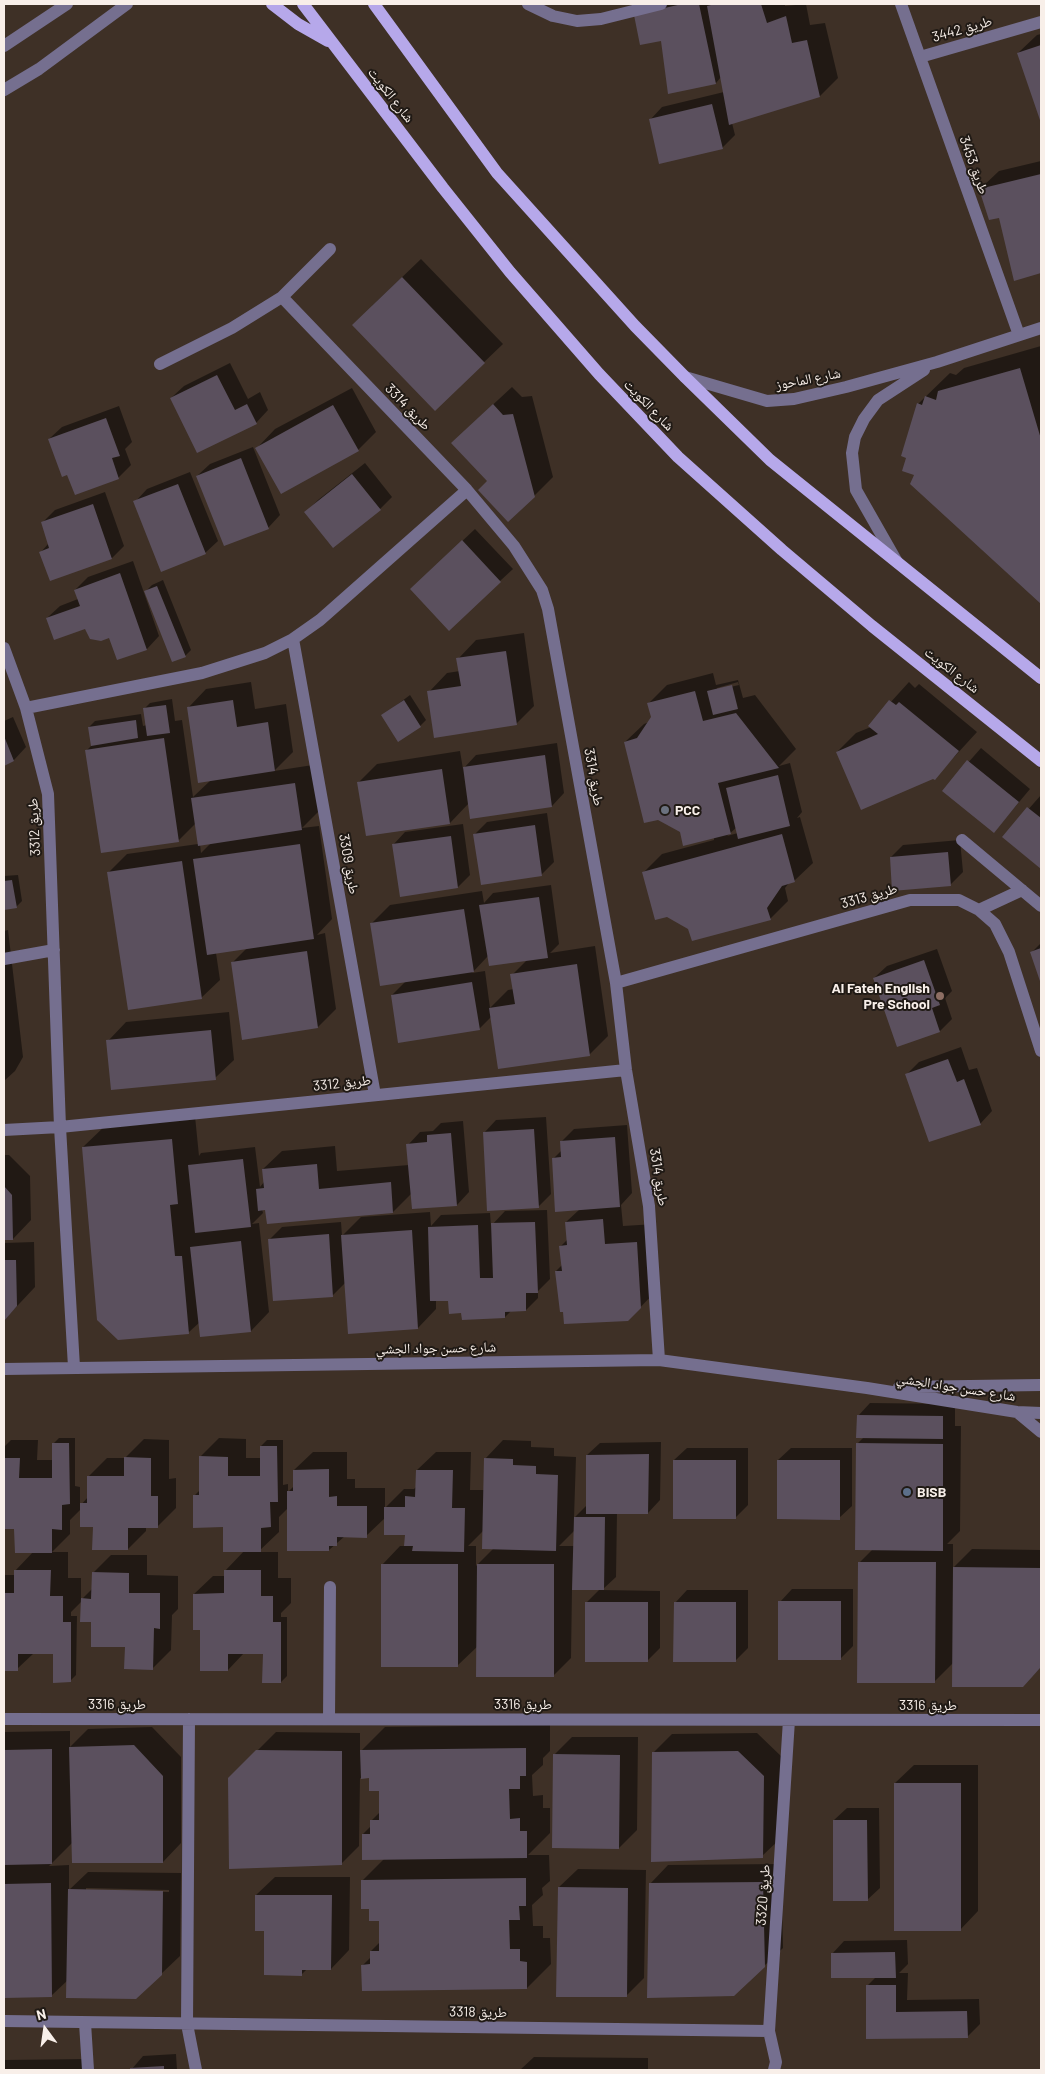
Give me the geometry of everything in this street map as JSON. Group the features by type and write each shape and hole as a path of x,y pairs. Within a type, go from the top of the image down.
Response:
{"main road":[{"path":"272,4 298,24 330,42"},
{"name":"شارع الكويت","path":"303,4 330,42 510,272 599,374 678,457 864,620 1041,760"},
{"path":"374,4 497,173 635,326 685,377 770,460 1041,678"}],"street":[{"path":"4,46 67,4"},
{"path":"4,90 39,69 127,4"},
{"path":"528,4 553,16 577,21 601,18 661,4"},
{"name":"طريق 3453","path":"901,4 1019,335"},
{"name":"طريق 3442","path":"920,57 1041,22"},
{"path":"160,364 232,328 282,297 330,249"},
{"name":"طريق 3314","path":"282,297 467,490 514,546 542,590 548,609 616,983 626,1070 649,1206 659,1360"},
{"name":"شارع الماحوز","path":"685,377 767,401 794,399 937,362 1041,328"},
{"name":"شارع الماحوز","path":"898,564 856,490 852,453 855,437 864,419 878,400 937,362"},
{"path":"26,708 202,673 265,653 293,639 320,620 467,490"},
{"name":"طريق 3309","path":"293,639 375,1095"},
{"name":"طريق 3312","path":"4,648 26,708 48,794 60,1127 74,1367"},
{"path":"962,840 1041,906"},
{"path":"979,910 1022,890"},
{"name":"طريق 3313","path":"616,983 910,900 959,900 979,910 994,924 1010,952 1041,1051"},
{"path":"4,959 54,950"},
{"name":"طريق 3312","path":"4,1130 60,1127 626,1070"},
{"name":"شارع حسن جواد الجشي","path":"4,1368 659,1360 866,1388 1017,1412 1041,1413"},
{"name":"شارع حسن جواد الجشي","path":"866,1388 1041,1385"},
{"path":"1017,1412 1041,1432"},
{"path":"329,1719 330,1587"},
{"name":"طريق 3316","path":"4,1719 1041,1720"},
{"path":"189,1719 187,2024 196,2070"},
{"name":"طريق 3320","path":"774,2070 776,2062 769,2031 789,1720"},
{"name":"طريق 3318","path":"4,2022 769,2031"},
{"path":"85,2023 88,2070"}],"building":[{"path":"682,4 699,4 716,84 668,94 661,41 640,45 634,15"},
{"path":"715,4 761,4 767,23 786,16 792,43 807,40 820,97 729,125 707,6"},
{"path":"1041,45 1041,123 1017,53"},
{"path":"712,104 723,149 659,164 649,119"},
{"path":"1041,174 1041,273 1014,281 999,218 989,220 979,189"},
{"path":"402,277 485,363 435,411 352,325"},
{"path":"1020,368 1041,439 1041,604 910,484 914,475 902,471 906,458 901,456 917,403 922,405 925,396 936,400 938,391"},
{"path":"217,375 235,410 247,404 257,424 197,453 170,398"},
{"path":"493,404 503,415 513,414 535,497 508,522 478,490 487,481 451,443"},
{"path":"333,405 359,451 281,494 255,448"},
{"path":"106,418 120,456 112,458 119,479 75,495 67,475 62,477 48,439"},
{"path":"241,458 269,529 224,546 196,476"},
{"path":"352,474 381,510 333,548 304,512"},
{"path":"178,484 206,554 161,572 133,501"},
{"path":"93,504 112,559 50,581 39,552 49,548 41,522"},
{"path":"462,540 501,582 449,631 410,589"},
{"path":"120,573 147,650 117,660 109,638 101,641 90,639 85,629 54,640 46,618 80,606 74,590"},
{"path":"157,586 186,657 172,662 144,591"},
{"path":"506,651 517,725 434,738 427,691 461,686 456,658"},
{"path":"732,685 738,709 713,715 707,691"},
{"path":"695,691 703,721 736,713 779,768 718,783 731,834 683,846 680,832 658,820 644,823 624,742 637,738 651,717 647,703"},
{"path":"233,700 237,727 268,722 275,771 198,783 187,707"},
{"path":"404,700 421,727 398,742 381,715"},
{"path":"889,700 896,705 899,702 959,751 935,780 933,779 861,810 836,752 878,734 868,726"},
{"path":"166,705 170,733 147,736 143,708"},
{"path":"136,720 138,738 91,746 88,727"},
{"path":"4,736 14,761 4,766"},
{"path":"164,738 179,842 101,853 85,750"},
{"path":"545,755 552,807 470,819 463,767"},
{"path":"967,760 1019,802 994,833 942,791"},
{"path":"442,769 450,824 366,836 357,782"},
{"path":"778,775 790,826 738,839 726,788"},
{"path":"295,783 302,830 198,846 191,798"},
{"path":"1027,807 1041,818 1041,869 1002,837"},
{"path":"535,825 542,876 481,885 473,834"},
{"path":"782,834 795,882 782,886 767,908 771,920 692,941 688,929 667,917 655,920 642,872"},
{"path":"451,836 458,888 400,897 392,844"},
{"path":"300,844 314,939 207,955 193,859"},
{"path":"948,852 951,886 892,891 890,857"},
{"path":"182,861 202,999 128,1010 107,872"},
{"path":"12,880 17,908 4,910 4,881"},
{"path":"539,897 548,958 489,966 479,905"},
{"path":"464,909 474,972 380,986 370,923"},
{"path":"1041,948 1041,984 1030,952"},
{"path":"307,951 318,1028 242,1040 231,962"},
{"path":"924,960 940,1005 932,1008 940,1032 897,1047 873,978"},
{"path":"577,964 590,1056 498,1069 489,1008 515,1004 510,974"},
{"path":"472,982 480,1030 398,1043 391,995"},
{"path":"211,1030 216,1080 111,1090 106,1040"},
{"path":"948,1059 957,1082 964,1079 981,1125 929,1142 905,1074"},
{"path":"534,1129 539,1208 487,1211 483,1132"},
{"path":"451,1133 457,1206 412,1209 406,1144 427,1142 427,1135"},
{"path":"615,1137 620,1207 555,1212 552,1158 561,1157 560,1141"},
{"path":"172,1139 178,1204 170,1205 175,1256 182,1256 189,1334 118,1340 97,1320 82,1147"},
{"path":"243,1159 251,1227 195,1233 188,1165"},
{"path":"317,1164 319,1189 391,1182 393,1213 267,1224 265,1210 258,1211 256,1189 264,1188 262,1169"},
{"path":"4,1186 12,1195 13,1240 4,1240"},
{"path":"603,1219 605,1244 637,1242 641,1308 628,1321 564,1324 563,1312 560,1312 555,1271 562,1271 559,1246 567,1245 565,1222"},
{"path":"535,1222 538,1293 526,1293 526,1311 505,1312 505,1318 462,1320 461,1313 449,1314 448,1301 430,1301 428,1227 478,1225 480,1278 493,1278 491,1223"},
{"path":"412,1230 418,1329 348,1334 341,1235"},
{"path":"329,1234 333,1297 273,1301 268,1239"},
{"path":"241,1241 251,1332 200,1337 190,1247"},
{"path":"4,1260 16,1260 17,1306 4,1321"},
{"path":"857,1415 943,1416 943,1439 856,1438"},
{"path":"52,1443 69,1443 70,1504 62,1505 62,1530 52,1529 52,1553 15,1553 14,1529 4,1529 4,1458 20,1458 19,1478 52,1478"},
{"path":"856,1443 943,1444 943,1551 855,1550"},
{"path":"260,1446 277,1446 278,1502 270,1502 271,1527 261,1528 261,1552 223,1552 223,1527 193,1528 193,1495 199,1495 199,1456 228,1457 228,1476 260,1476"},
{"path":"649,1454 648,1514 586,1514 586,1455"},
{"path":"124,1457 151,1458 151,1496 158,1496 158,1528 128,1528 128,1550 92,1550 93,1527 80,1527 80,1503 87,1503 87,1476 124,1476"},
{"path":"484,1458 513,1459 513,1465 536,1466 536,1474 558,1475 556,1551 482,1549"},
{"path":"673,1460 736,1460 736,1519 673,1519"},
{"path":"777,1460 840,1460 840,1520 777,1519"},
{"path":"329,1469 329,1497 337,1496 337,1506 367,1506 367,1538 337,1537 337,1546 329,1546 329,1551 287,1551 287,1491 293,1491 293,1470"},
{"path":"416,1470 453,1470 452,1508 465,1508 464,1552 412,1551 413,1546 404,1546 405,1535 384,1535 384,1507 405,1507 405,1496 415,1497"},
{"path":"574,1517 605,1517 604,1590 572,1590"},
{"path":"858,1562 936,1562 935,1683 857,1683"},
{"path":"381,1564 458,1564 458,1667 381,1667"},
{"path":"477,1564 554,1564 554,1677 476,1677"},
{"path":"953,1567 1041,1568 1041,1667 1023,1687 952,1687"},
{"path":"14,1570 51,1570 50,1596 63,1596 63,1622 71,1622 71,1682 53,1683 53,1654 18,1654 18,1671 4,1671 4,1593 14,1593"},
{"path":"224,1570 261,1570 261,1596 273,1596 273,1622 281,1622 281,1683 262,1683 263,1654 228,1654 228,1671 200,1671 200,1630 193,1630 193,1594 224,1593"},
{"path":"92,1572 129,1573 129,1593 160,1593 160,1629 154,1628 153,1670 124,1669 125,1647 91,1647 91,1622 80,1622 81,1598 91,1599"},
{"path":"778,1601 841,1601 841,1660 778,1660"},
{"path":"585,1602 648,1602 648,1662 585,1662"},
{"path":"674,1602 736,1602 736,1662 673,1662"},
{"path":"134,1745 163,1776 163,1863 72,1863 69,1747"},
{"path":"526,1748 526,1776 520,1776 520,1789 509,1789 510,1819 520,1818 520,1831 527,1831 527,1858 362,1860 362,1834 370,1834 370,1820 379,1820 379,1791 369,1791 369,1778 361,1779 360,1750"},
{"path":"52,1749 52,1864 4,1865 4,1750"},
{"path":"256,1750 342,1751 342,1865 229,1869 228,1778"},
{"path":"738,1751 764,1776 763,1858 651,1862 652,1752"},
{"path":"553,1754 620,1755 619,1849 552,1848"},
{"path":"894,1783 961,1783 961,1931 894,1931"},
{"path":"833,1820 867,1820 868,1901 833,1901"},
{"path":"526,1878 526,1906 519,1906 520,1920 509,1920 510,1949 520,1949 520,1961 527,1962 527,1989 362,1991 361,1965 370,1964 370,1951 379,1951 379,1921 369,1921 369,1909 361,1909 361,1880"},
{"path":"763,1882 765,1967 734,1996 647,1998 649,1883"},
{"path":"51,1883 52,1997 4,1998 4,1884"},
{"path":"558,1887 628,1888 627,1997 556,1997"},
{"path":"68,1889 163,1891 162,1975 136,1999 66,1998"},
{"path":"255,1895 332,1895 331,1970 302,1970 302,1976 264,1975 264,1931 255,1931"},
{"path":"895,1952 896,1978 831,1978 831,1953"},
{"path":"866,1985 896,1985 896,2012 967,2011 968,2038 866,2039"},
{"path":"164,2066 164,2070 130,2070 130,2068"}],"place":[{"name":"PCC","path":"665,810"},
{"name":"Al Fateh English Pre School","path":"940,996"},
{"name":"BISB","path":"907,1492"}]}
